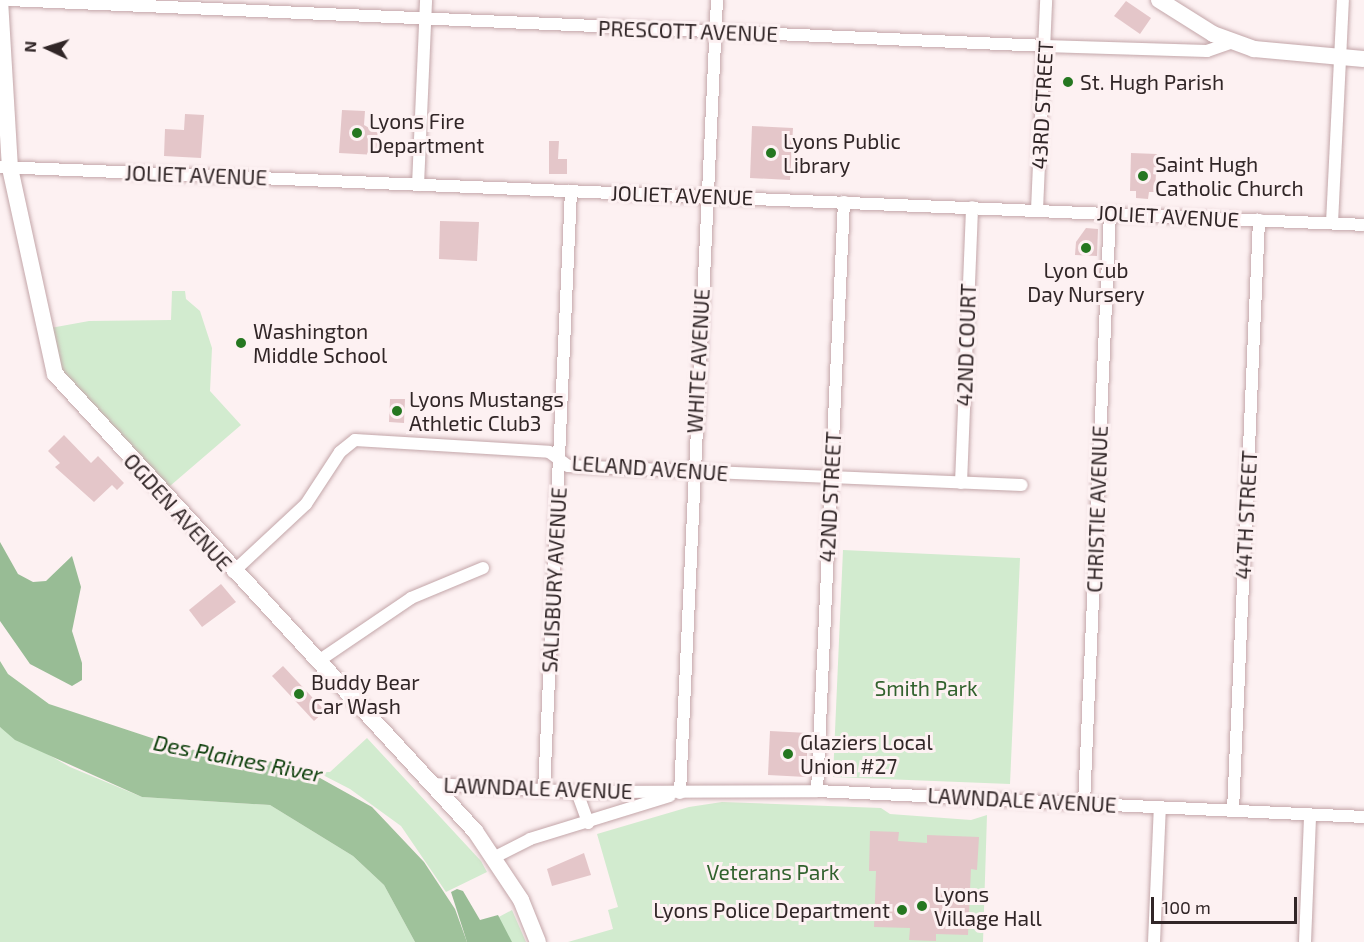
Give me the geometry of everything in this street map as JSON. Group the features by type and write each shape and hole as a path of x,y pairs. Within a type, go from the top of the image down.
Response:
{"main road":[{"name":"OGDEN AVENUE","path":"0,0 5,167 55,374 233,572 433,784 502,853 538,942"},
{"path":"1159,0 1233,42 1278,54 1364,59"}],"street":[{"name":"PRESCOTT AVENUE","path":"9,0 1044,46 1207,51 1233,42"},
{"path":"418,185 426,0"},
{"name":"WHITE AVENUE","path":"680,793 693,472 717,0"},
{"name":"43RD STREET","path":"1037,210 1046,0"},
{"path":"1332,223 1343,0"},
{"name":"JOLIET AVENUE","path":"5,167 1364,225"},
{"name":"SALISBURY AVENUE","path":"544,790 571,190"},
{"name":"42ND STREET","path":"817,791 844,202"},
{"name":"42ND COURT","path":"961,483 972,207"},
{"name":"CHRISTIE AVENUE","path":"1084,804 1110,214"},
{"name":"44TH STREET","path":"1233,811 1258,220"},
{"name":"LELAND AVENUE","path":"233,572 306,504 351,442 549,452 568,466 1023,485"},
{"path":"317,662 411,598 483,568"},
{"name":"LAWNDALE AVENUE","path":"433,784 577,792 817,791 1364,817"},
{"path":"577,792 588,823"},
{"name":"LAWNDALE AVENUE","path":"502,853 680,793"},
{"path":"1154,942 1160,807"},
{"path":"1305,942 1310,815"}],"green space":[{"path":"172,291 185,291 186,299 200,311 212,348 210,391 241,425 163,492 63,382 45,329 89,321 171,320"},
{"name":"Smith Park","path":"843,550 1020,558 1010,784 833,777"},
{"path":"0,727 70,767 142,797 270,805 353,856 384,885 415,942 0,942"},
{"path":"367,738 481,861 487,872 446,892 401,826 350,789 317,772 330,772"},
{"name":"Veterans Park","path":"722,802 881,808 890,814 971,820 987,815 983,942 568,942 613,929 608,910 618,907 597,834 689,807"},
{"path":"512,910 526,942 467,942 465,935"}],"shaded area":[{"path":"0,542 18,574 33,582 46,581 72,556 81,587 72,631 82,663 82,680 72,686 30,664 0,621"},
{"path":"457,889 463,891 480,920 498,915 512,942 467,942 451,892"}],"water":[{"name":"Des Plaines River","path":"0,661 8,674 49,704 182,748 274,762 320,778 372,807 424,862 455,909 467,942 415,942 384,885 353,856 270,805 142,797 15,740 0,727"}],"building":[{"path":"1126,1 1151,18 1140,34 1114,16"},
{"name":"Lyons Fire Department","path":"342,110 365,111 364,125 378,133 376,155 339,153"},
{"path":"185,114 204,115 201,158 164,156 165,129 184,130"},
{"name":"Lyons Public Library","path":"752,126 793,128 790,180 750,178"},
{"path":"549,141 559,141 558,159 567,159 567,174 549,174"},
{"name":"Saint Hugh Catholic Church","path":"1131,153 1157,154 1155,192 1149,192 1148,199 1136,198 1136,191 1130,191"},
{"path":"440,221 479,222 477,261 439,259"},
{"name":"Lyon Cub Day Nursery","path":"1086,228 1098,229 1097,256 1075,255 1076,242"},
{"name":"Lyons Mustangs Athletic Club3","path":"390,399 405,399 404,423 389,422"},
{"path":"64,435 91,463 98,456 124,483 117,490 112,485 94,502 55,467 60,463 48,451"},
{"path":"221,584 236,602 202,627 189,610"},
{"name":"Buddy Bear Car Wash","path":"283,666 325,711 314,721 272,676"},
{"name":"Glaziers Local Union #27","path":"770,731 808,733 806,777 768,775"},
{"name":"Lyons Village Hall","path":"870,831 899,832 898,841 927,843 927,835 979,837 977,870 971,869 968,935 936,934 936,941 909,940 910,928 874,927 876,871 869,871"},
{"path":"584,853 591,875 552,886 547,869"}],"place":[{"name":"St. Hugh Parish","path":"1068,82"},
{"name":"Lyons Fire Department","path":"357,133"},
{"name":"Lyons Public Library","path":"771,153"},
{"name":"Saint Hugh Catholic Church","path":"1143,176"},
{"name":"Lyon Cub Day Nursery","path":"1086,248"},
{"name":"Washington Middle School","path":"241,343"},
{"name":"Lyons Mustangs Athletic Club3","path":"397,411"},
{"name":"Buddy Bear Car Wash","path":"299,694"},
{"name":"Glaziers Local Union #27","path":"788,754"},
{"name":"Lyons Village Hall","path":"922,906"},
{"name":"Lyons Police Department","path":"902,910"}]}
